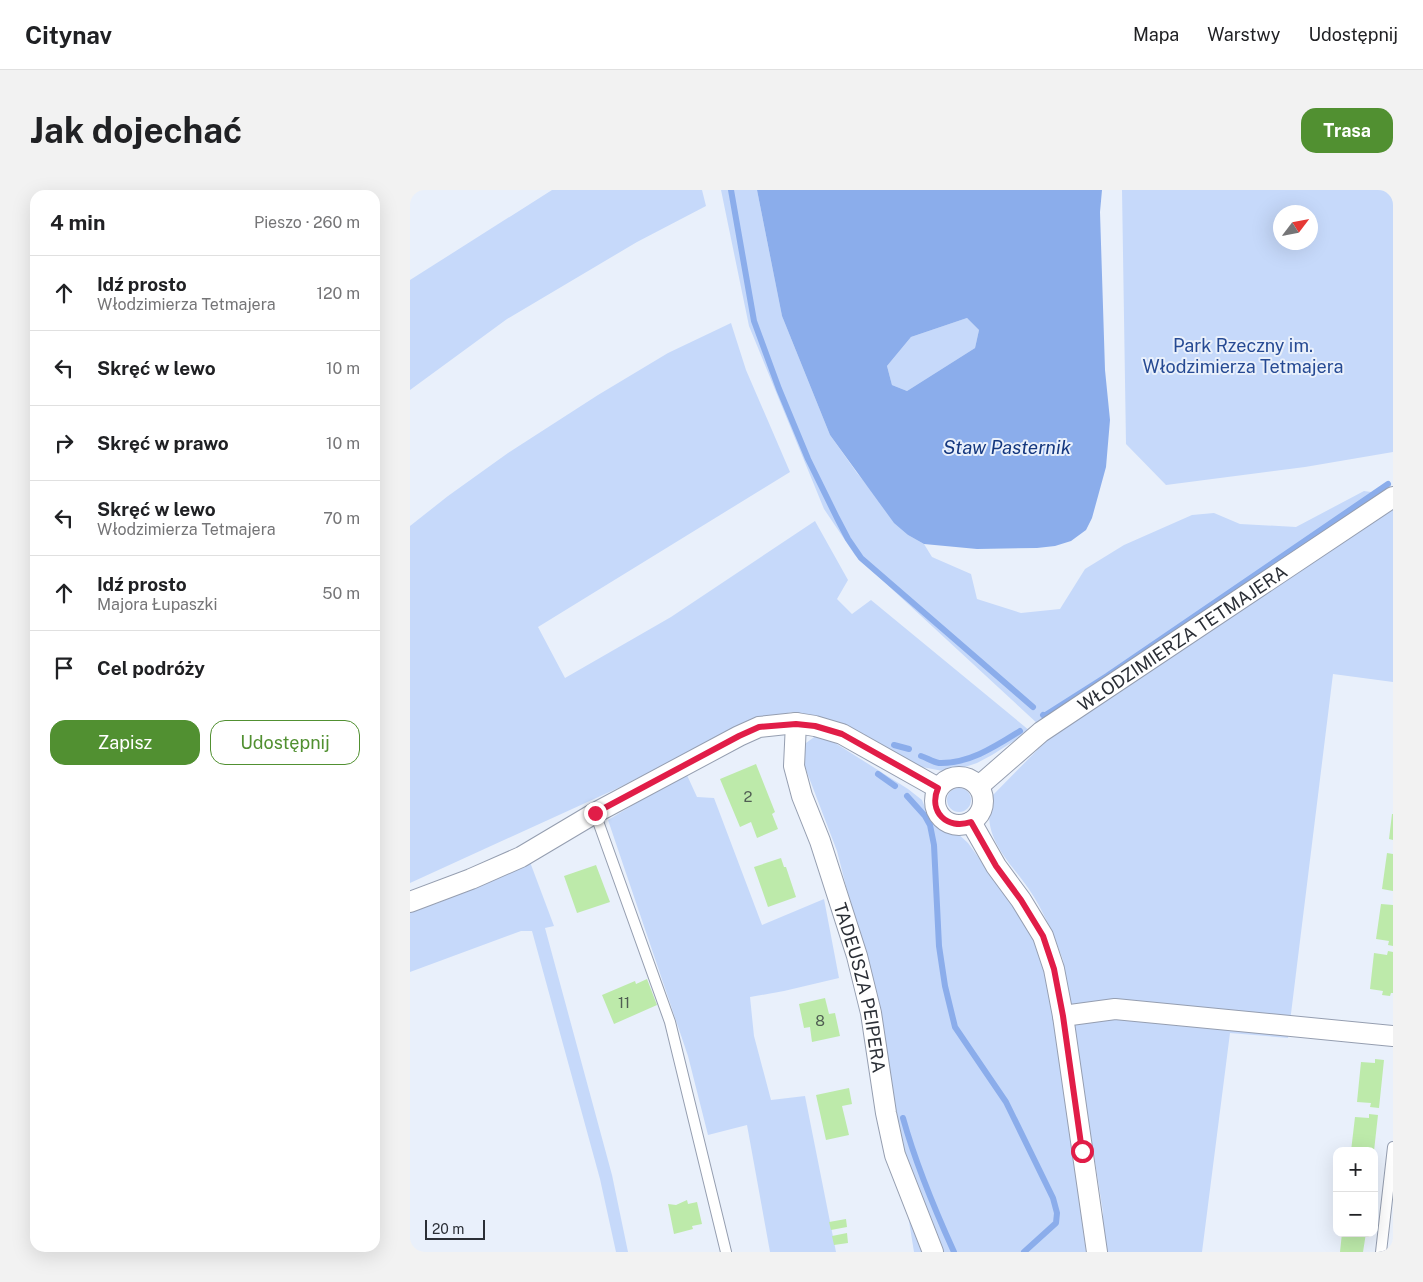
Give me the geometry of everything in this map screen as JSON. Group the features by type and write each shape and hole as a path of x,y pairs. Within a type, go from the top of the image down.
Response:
{"street":[{"name":"WŁODZIMIERZA TETMAJERA","path":"979,786 1041,732 1393,497"},
{"path":"410,902 471,879 521,856 595,813 759,727 796,724 815,726 842,734 938,788"},
{"name":"TADEUSZA PEIPERA","path":"796,724 794,766 802,796 820,841 859,966 871,1013 886,1112 895,1155 933,1252"},
{"path":"958,776 973,780 979,786 984,802 978,817 963,825 955,825 942,818 935,803 935,796 943,782 958,776"},
{"path":"971,822 996,866 1021,900 1043,936 1054,969 1063,1016 1097,1252"},
{"path":"1063,1016 1115,1009 1393,1036"}],"lane":[{"path":"595,813 670,1022 726,1252"},
{"path":"1381,1252 1393,1147"}],"green space":[{"path":"552,190 702,190 706,206 637,242 507,319 410,390 410,280"},
{"path":"721,190 757,190 782,316 830,435 857,473 908,535 924,544 932,557 971,574 977,599 1021,613 1060,609 1085,569 1124,545 1192,515 1214,513 1240,524 1296,527 1364,491 1378,493 1039,725 855,555 824,509 749,326"},
{"name":"Park Rzeczny im. Włodzimierza Tetmajera","path":"1122,190 1393,190 1393,452 1305,467 1166,485 1126,444"},
{"path":"967,318 979,330 975,348 907,391 892,385 887,366 911,337"},
{"path":"731,323 746,370 790,472 538,627 565,678 671,617 815,521 848,580 837,599 852,614 871,600 1030,731 977,763 943,771 922,767 824,719 792,712 749,722 616,789 410,883 410,526 508,453 598,395 668,353"},
{"path":"1393,508 1393,682 1333,674 1288,1038 1230,1033 1202,1252 1103,1252 1103,1212 1063,960 1050,928 1034,897 1000,850 994,837 990,824 989,810 993,795 1050,737"},
{"path":"817,735 824,736 908,789 922,800 926,810 968,843 1031,930 1046,975 1057,1023 1086,1252 914,1252 889,1098 880,1019 837,851 800,754 806,743"},
{"path":"686,773 697,797 714,798 762,925 824,899 839,978 750,997 754,1036 771,1100 805,1096 836,1252 770,1252 747,1125 708,1135 688,1056 608,820"},
{"path":"959,788 968,791 971,800 968,809 959,812 950,809 947,800 950,791"},
{"path":"530,862 554,926 545,928 612,1175 628,1252 616,1252 600,1179 532,931 521,931 410,972 410,912 438,903"}],"water":[{"name":"Staw Pasternik","path":"757,190 1102,190 1100,212 1105,370 1110,420 1106,467 1092,518 1086,530 1071,541 1055,546 1037,548 977,549 924,544 908,535 894,523 830,435 782,316","holes":["967,318 979,330 975,348 907,391 892,385 887,366 911,337"]}],"building":[{"path":"756,764 775,812 772,814 778,829 757,838 751,822 740,827 720,779"},
{"path":"1393,814 1393,840 1389,839"},
{"path":"1387,853 1393,854 1393,891 1382,889"},
{"path":"781,858 796,897 768,907 754,867"},
{"path":"596,865 610,902 577,913 564,876"},
{"path":"1381,904 1393,905 1393,946 1388,945 1389,941 1376,939"},
{"path":"1388,951 1393,952 1393,993 1390,996 1382,995 1383,991 1370,989 1374,953 1387,955"},
{"path":"647,979 657,1005 614,1024 602,995 635,981 636,984"},
{"path":"825,998 829,1014 835,1013 840,1036 812,1042 810,1027 804,1028 799,1004"},
{"path":"1375,1059 1384,1060 1379,1108 1370,1107 1371,1103 1357,1102 1361,1062 1375,1063"},
{"path":"849,1088 852,1104 842,1106 849,1135 826,1140 816,1095"},
{"path":"1369,1114 1378,1115 1374,1147 1351,1147 1355,1117 1369,1118"},
{"path":"687,1200 688,1204 697,1202 702,1224 692,1226 693,1229 674,1234 668,1204 676,1205"},
{"path":"846,1219 847,1227 831,1230 829,1222"},
{"path":"847,1233 848,1243 834,1245 832,1236"},
{"path":"1342,1237 1365,1237 1363,1252 1340,1252"}],"waterway":[{"path":"731,190 754,321 808,459 848,539 861,558 1033,707"},
{"path":"1043,715 1107,676 1388,484"},
{"path":"921,756 939,763 961,761 982,753 1020,731"},
{"path":"894,745 909,749"},
{"path":"878,774 895,786"},
{"path":"907,796 925,816 930,825 934,845 939,946 945,986 955,1027 1006,1102 1053,1198 1057,1213 1056,1223 1024,1252"},
{"path":"903,1118 926,1186 954,1252"}],"route":[{"path":"595,813 759,727 796,724 815,726 842,734 938,788 935,796 937,811 942,818 955,825 971,822 996,866 1021,900 1043,936 1054,969 1063,1016 1082,1151"}]}
